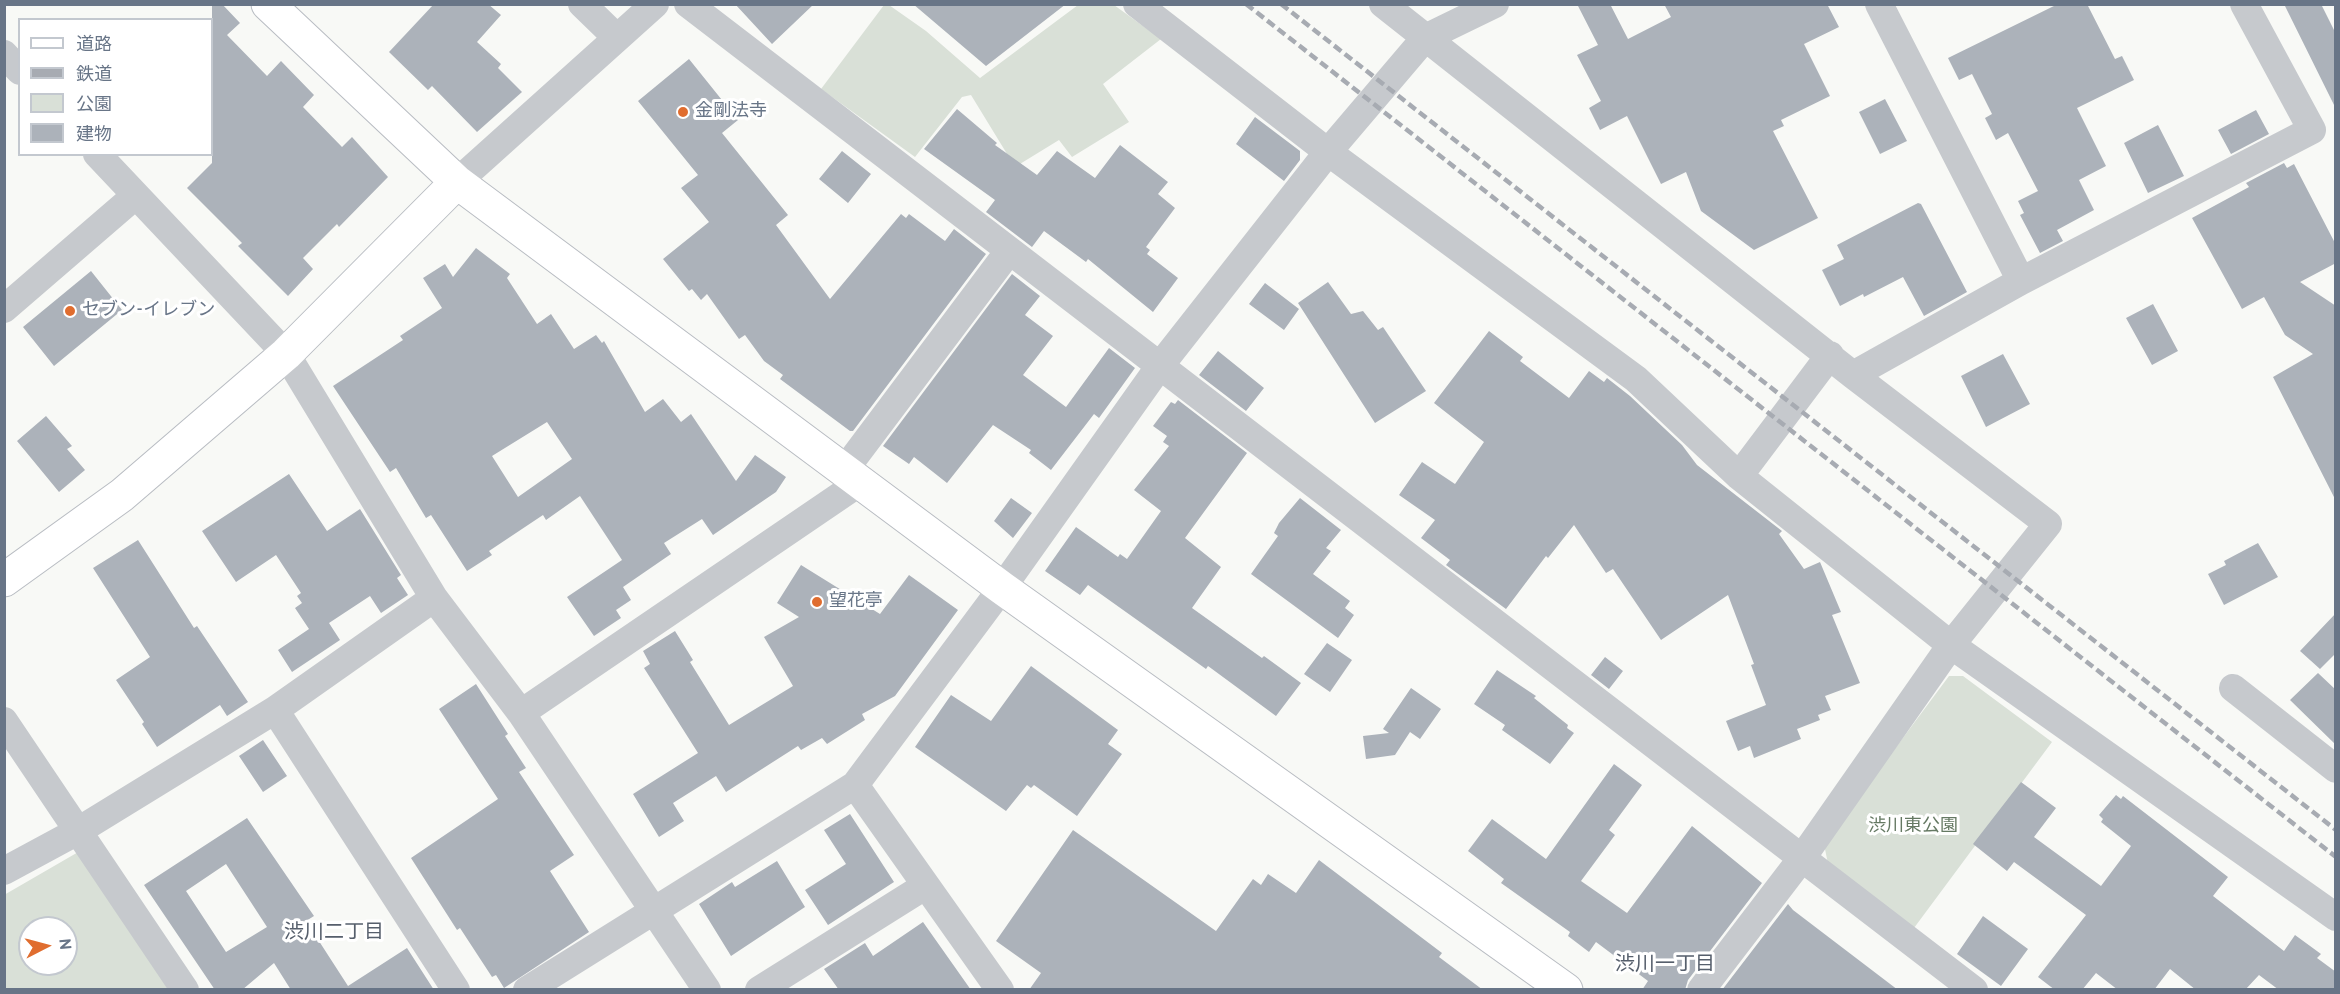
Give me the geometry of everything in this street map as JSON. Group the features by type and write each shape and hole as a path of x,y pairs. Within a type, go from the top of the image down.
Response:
{"street":[{"path":"268,4 457,182 1002,588 1566,990"},
{"path":"582,4 616,37"},
{"path":"4,580 122,495 286,354 457,182 655,4"},
{"path":"688,4 1159,368 1974,990"},
{"path":"1137,4 1328,152 1636,379 1739,476 1951,645 2336,917"},
{"path":"1383,4 1853,375 2048,524 1951,645 1802,858 1701,990"},
{"path":"527,990 855,785 1002,588 1159,368 1328,152 1425,38 1495,4"},
{"path":"1879,4 2021,281"},
{"path":"1853,375 2021,281 2312,130 2244,4"},
{"path":"4,54 18,69"},
{"path":"99,156 286,354 434,597 521,713 707,990"},
{"path":"4,309 135,196"},
{"path":"521,713 851,477 1009,251"},
{"path":"1739,476 1830,356"},
{"path":"4,871 78,831 275,710 434,597"},
{"path":"2234,688 2336,768"},
{"path":"275,710 456,990"},
{"path":"4,721 185,990"},
{"path":"855,785 1000,990"},
{"path":"759,990 925,886"}],"green space":[{"path":"884,5 889,5 926,31 980,78 1078,5 1114,5 1161,39 1103,84 1129,122 1072,157 1059,140 1015,167 971,95 962,97 915,157 821,89"},
{"name":"渋川東公園","path":"1949,676 1963,676 2052,742 1914,928 1828,864 1824,844"},
{"path":"80,851 172,989 5,989 4,895"}],"building":[{"path":"212,4 222,4 240,23 227,35 267,76 281,61 314,95 303,107 342,147 352,137 388,177 339,227 337,224 303,258 313,269 288,296 238,246 242,243 187,188 212,163"},
{"path":"434,4 488,4 501,15 477,42 501,64 498,68 522,92 477,132 432,86 428,90 389,52"},
{"path":"735,4 814,4 772,44"},
{"path":"913,4 1066,4 986,66"},
{"path":"1577,4 1610,4 1628,39 1671,17 1664,4 1827,4 1839,27 1804,44 1830,96 1781,120 1784,126 1773,131 1818,218 1754,250 1701,211 1686,172 1661,184 1627,116 1600,130 1589,108 1601,101 1577,55 1598,45"},
{"path":"2058,4 2087,4 2115,59 2122,56 2134,80 2077,108 2106,166 2079,180 2094,210 2057,230 2063,241 2040,253 2020,215 2024,213 2018,201 2038,191 2008,133 1996,140 1985,118 1992,114 1972,74 1959,80 1948,58"},
{"path":"2284,4 2321,4 2336,34 2336,109"},
{"path":"689,59 738,120 722,133 788,215 776,225 830,299 901,214 906,218 909,214 945,241 954,229 986,254 853,431 780,379 783,375 764,361 745,335 739,339 707,294 701,300 692,289 689,291 663,259 709,222 681,188 698,175 638,101"},
{"path":"1885,99 1907,141 1880,154 1859,112"},
{"path":"957,109 997,143 995,145 1037,175 1057,151 1095,178 1120,145 1168,182 1158,194 1175,208 1146,247 1150,250 1147,254 1178,278 1153,312 1088,259 1086,262 1044,231 1032,247 986,212 995,200 924,149"},
{"path":"2256,110 2269,134 2231,154 2218,130"},
{"path":"1255,117 1300,151 1300,160 1284,181 1236,144"},
{"path":"2158,125 2184,176 2148,193 2124,143"},
{"path":"842,151 871,174 848,203 819,179"},
{"path":"2284,163 2287,168 2294,164 2336,245 2336,263 2300,282 2336,306 2336,501 2273,377 2313,354 2285,335 2264,297 2242,309 2192,218 2249,187 2246,183"},
{"path":"1918,203 1921,204 1967,292 1924,316 1903,277 1864,297 1863,294 1840,306 1822,270 1844,259 1837,245"},
{"path":"476,248 510,274 507,278 537,324 551,314 574,349 596,335 602,343 604,341 645,412 663,399 681,422 691,414 736,481 755,455 786,477 776,492 713,535 702,519 664,543 671,554 623,587 631,600 616,610 621,618 594,636 567,597 622,560 580,496 546,520 543,515 489,551 492,555 467,571 431,515 426,518 396,468 390,472 333,386 403,340 400,336 442,308 423,278 445,264 453,277","holes":["547,422 572,459 518,497 492,456"]},
{"path":"91,271 122,310 54,366 23,327"},
{"path":"1012,274 1040,296 1025,315 1053,336 1023,375 1066,407 1109,348 1135,368 1099,418 1094,414 1051,470 1029,453 1031,450 993,425 947,483 914,457 909,464 883,446"},
{"path":"1328,282 1351,314 1363,311 1378,330 1383,327 1426,391 1375,423 1298,303"},
{"path":"1265,283 1299,309 1284,330 1249,304"},
{"path":"2153,304 2178,351 2152,365 2126,318"},
{"path":"1489,331 1523,357 1520,361 1569,398 1589,371 1604,382 1607,378 1630,396 1682,445 1697,465 1782,531 1779,534 1804,569 1820,562 1841,612 1832,615 1860,683 1825,696 1831,710 1818,715 1820,720 1797,729 1801,739 1754,758 1750,746 1738,751 1726,721 1766,705 1751,665 1754,664 1728,595 1661,640 1613,569 1606,573 1574,525 1548,558 1546,556 1506,609 1446,565 1450,560 1421,538 1435,520 1399,495 1422,462 1455,484 1484,442 1434,403"},
{"path":"1218,351 1264,388 1246,411 1199,375"},
{"path":"2003,354 2030,404 1986,427 1961,376"},
{"path":"1178,400 1247,453 1185,538 1221,567 1192,608 1301,683 1276,716 1208,666 1206,669 1088,585 1080,595 1045,571 1076,527 1118,557 1120,554 1127,559 1161,511 1134,490 1169,446 1163,442 1167,436 1153,426 1171,402 1175,404"},
{"path":"46,416 72,446 67,449 85,470 59,492 17,441"},
{"path":"289,474 327,531 360,509 401,575 397,578 408,595 381,613 370,596 329,623 340,640 292,672 278,650 309,629 295,608 302,603 297,596 301,593 276,555 236,582 202,531"},
{"path":"1011,498 1032,513 1013,538 994,521"},
{"path":"1300,498 1341,530 1326,548 1331,551 1313,574 1350,601 1345,608 1354,615 1338,638 1251,574 1278,536 1274,533 1279,523"},
{"path":"138,540 194,628 197,626 248,702 227,716 220,705 157,747 142,724 144,722 116,680 150,657 93,568"},
{"path":"2258,543 2278,577 2224,605 2208,574 2226,565 2224,561"},
{"path":"801,565 880,614 909,575 958,610 895,696 862,714 865,720 827,744 822,738 801,750 798,746 726,792 716,776 673,803 684,821 659,837 633,794 698,753 644,668 650,664 643,651 675,631 693,660 690,662 729,725 793,686 764,637 799,617 777,603"},
{"path":"2336,613 2336,653 2320,669 2300,651"},
{"path":"1327,643 1352,660 1330,692 1304,674"},
{"path":"1605,657 1623,671 1609,689 1591,675"},
{"path":"1031,666 1118,730 1108,744 1122,754 1077,816 1034,785 1031,788 1027,785 1006,811 915,747 951,695 991,721"},
{"path":"1497,670 1536,696 1534,698 1568,725 1567,728 1574,733 1550,764 1502,730 1505,725 1474,704"},
{"path":"2318,673 2336,690 2336,745 2290,700"},
{"path":"476,684 508,734 505,736 526,768 519,772 574,855 550,871 589,932 504,988 496,975 492,977 460,928 457,930 411,858 498,799 439,709"},
{"path":"1411,688 1441,709 1420,739 1410,732 1395,755 1366,759 1363,736 1389,733 1383,729"},
{"path":"263,740 287,776 263,792 239,756"},
{"path":"1614,764 1642,785 1609,830 1615,835 1581,881 1627,913 1692,826 1762,883 1688,980 1685,990 1642,990 1648,981 1596,942 1589,952 1568,936 1570,932 1501,883 1504,879 1468,851 1492,819 1546,859"},
{"path":"2021,782 2056,808 2034,837 2101,886 2131,846 2101,822 2103,819 2099,815 2116,795 2121,799 2123,796 2228,877 2213,896 2284,951 2295,935 2321,954 2317,958 2336,972 2336,990 2279,990 2259,975 2245,990 2196,990 2170,969 2154,990 2118,990 2096,973 2082,990 2055,990 2038,977 2086,915 2014,862 2007,871 1973,844"},
{"path":"850,814 894,882 828,925 805,890 846,864 824,830"},
{"path":"247,818 314,916 306,921 348,986 407,948 434,990 291,990 274,963 242,990 215,990 144,885","holes":["226,864 267,927 226,952 186,891"]},
{"path":"1073,830 1216,931 1253,879 1261,885 1268,874 1296,893 1319,860 1442,953 1439,957 1483,990 1029,990 1041,973 996,941"},
{"path":"777,861 805,907 731,956 699,904 732,882 735,887"},
{"path":"1788,904 1793,910 1898,990 1722,990"},
{"path":"1983,916 2028,949 2001,986 1957,954"},
{"path":"923,922 971,990 839,990 824,969 865,943 873,956"}],"railway":[{"path":"1246,4 2336,857"},
{"path":"1281,4 2336,830"}],"place":[{"name":"金剛法寺","path":"683,112"},
{"name":"セブン-イレブン","path":"70,311"},
{"name":"望花亭","path":"817,602"}],"district":[{"name":"渋川二丁目","path":"334,934"},
{"name":"渋川一丁目","path":"1665,966"}]}
